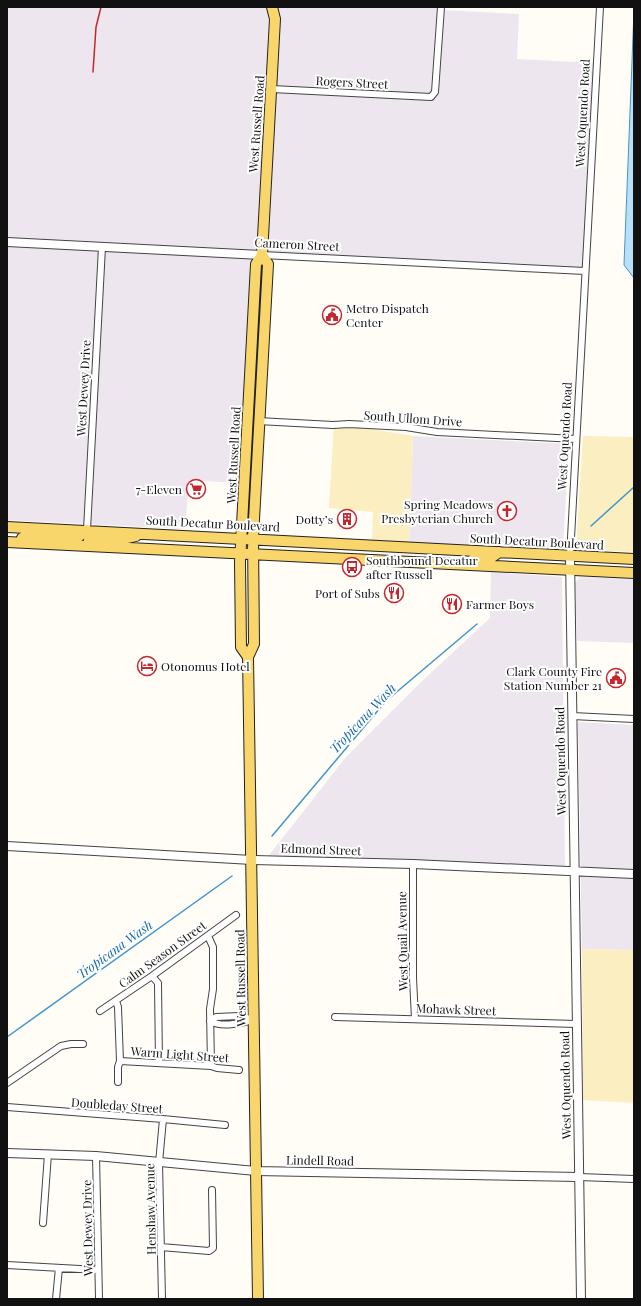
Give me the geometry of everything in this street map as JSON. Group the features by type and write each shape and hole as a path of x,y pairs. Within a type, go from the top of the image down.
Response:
{"main road":[{"name":"West Russell Road","path":"272,7 276,19"},
{"name":"West Russell Road","path":"248,657 241,647 241,554 256,263 262,255 276,19 281,7"},
{"name":"West Russell Road","path":"258,1299 248,657 254,644 253,538 268,265 262,255"},
{"name":"South Decatur Boulevard","path":"7,526 634,559"},
{"path":"10,542 26,536 78,537 87,530"},
{"path":"77,545 84,540 122,539 146,533"},
{"path":"10,542 634,573"},
{"path":"470,565 470,562 473,559 489,559 499,552"}],"street":[{"name":"Rogers Street","path":"272,89 431,97 435,92 441,7"},
{"name":"West Oquendo Road","path":"581,1299 570,556 600,7"},
{"name":"Cameron Street","path":"7,242 585,271"},
{"name":"West Dewey Drive","path":"87,530 102,247"},
{"name":"South Ullom Drive","path":"248,422 260,421 333,425 349,424 406,427 437,432 576,439"},
{"path":"572,716 634,718"},
{"name":"Edmond Street","path":"7,846 252,860 413,864 634,874"},
{"name":"West Quail Avenue","path":"413,864 413,978 415,1018"},
{"name":"Calm Season Street","path":"100,1011 152,976 236,915"},
{"path":"208,936 213,955 213,989 210,1009 210,1066"},
{"path":"152,976 158,983 159,1063"},
{"path":"116,1001 118,1007 120,1061 118,1067 118,1082"},
{"name":"Mohawk Street","path":"335,1017 415,1018 576,1024"},
{"path":"210,1021 216,1024 239,1024 254,1020"},
{"path":"7,1083 61,1046 83,1044"},
{"name":"Warm Light Street","path":"120,1061 210,1066 239,1070"},
{"name":"Doubleday Street","path":"7,1108 225,1125"},
{"name":"Henshaw Avenue","path":"162,1299 159,1162 163,1119"},
{"name":"Lindell Road","path":"7,1153 96,1156 256,1171 634,1179"},
{"path":"43,1223 48,1154"},
{"name":"West Dewey Drive","path":"96,1156 99,1299"},
{"path":"161,1247 209,1251 214,1248 212,1190"},
{"path":"7,1265 98,1270"},
{"path":"56,1299 59,1268"}],"shaded area":[{"path":"7,7 441,7 441,10 519,14 517,59 596,63 585,271 263,256 237,483 189,480 185,529 7,520"},
{"path":"413,436 569,444 563,548 409,543"},
{"path":"491,572 562,577 565,867 266,859 346,757 420,683 490,618"},
{"path":"580,577 634,579 634,643 577,641 575,583"},
{"path":"578,722 634,725 634,950 582,949"}],"sand":[{"path":"334,423 413,436 409,543 372,541 373,512 329,508"},
{"path":"583,436 634,437 634,552 576,549"},
{"path":"582,949 634,950 634,1103 583,1100"}],"water":[{"path":"634,10 634,278 624,265"}],"waterway":[{"path":"591,526 634,487"},
{"name":"Tropicana Wash","path":"272,836 386,701 477,624"},
{"name":"Tropicana Wash","path":"7,1037 232,876"}],"railway":[{"path":"93,72 96,27 101,7"}],"place":[{"name":"Metro Dispatch Center","path":"332,315"},
{"name":"7-Eleven","path":"196,489"},
{"name":"Spring Meadows Presbyterian Church","path":"507,511"},
{"name":"Dotty’s","path":"347,519"},
{"name":"Southbound Decatur after Russell","path":"352,567"},
{"name":"Port of Subs","path":"394,593"},
{"name":"Farmer Boys","path":"452,604"},
{"name":"Otonomus Hotel","path":"147,666"},
{"name":"Clark County Fire Station Number 21","path":"616,678"}]}
